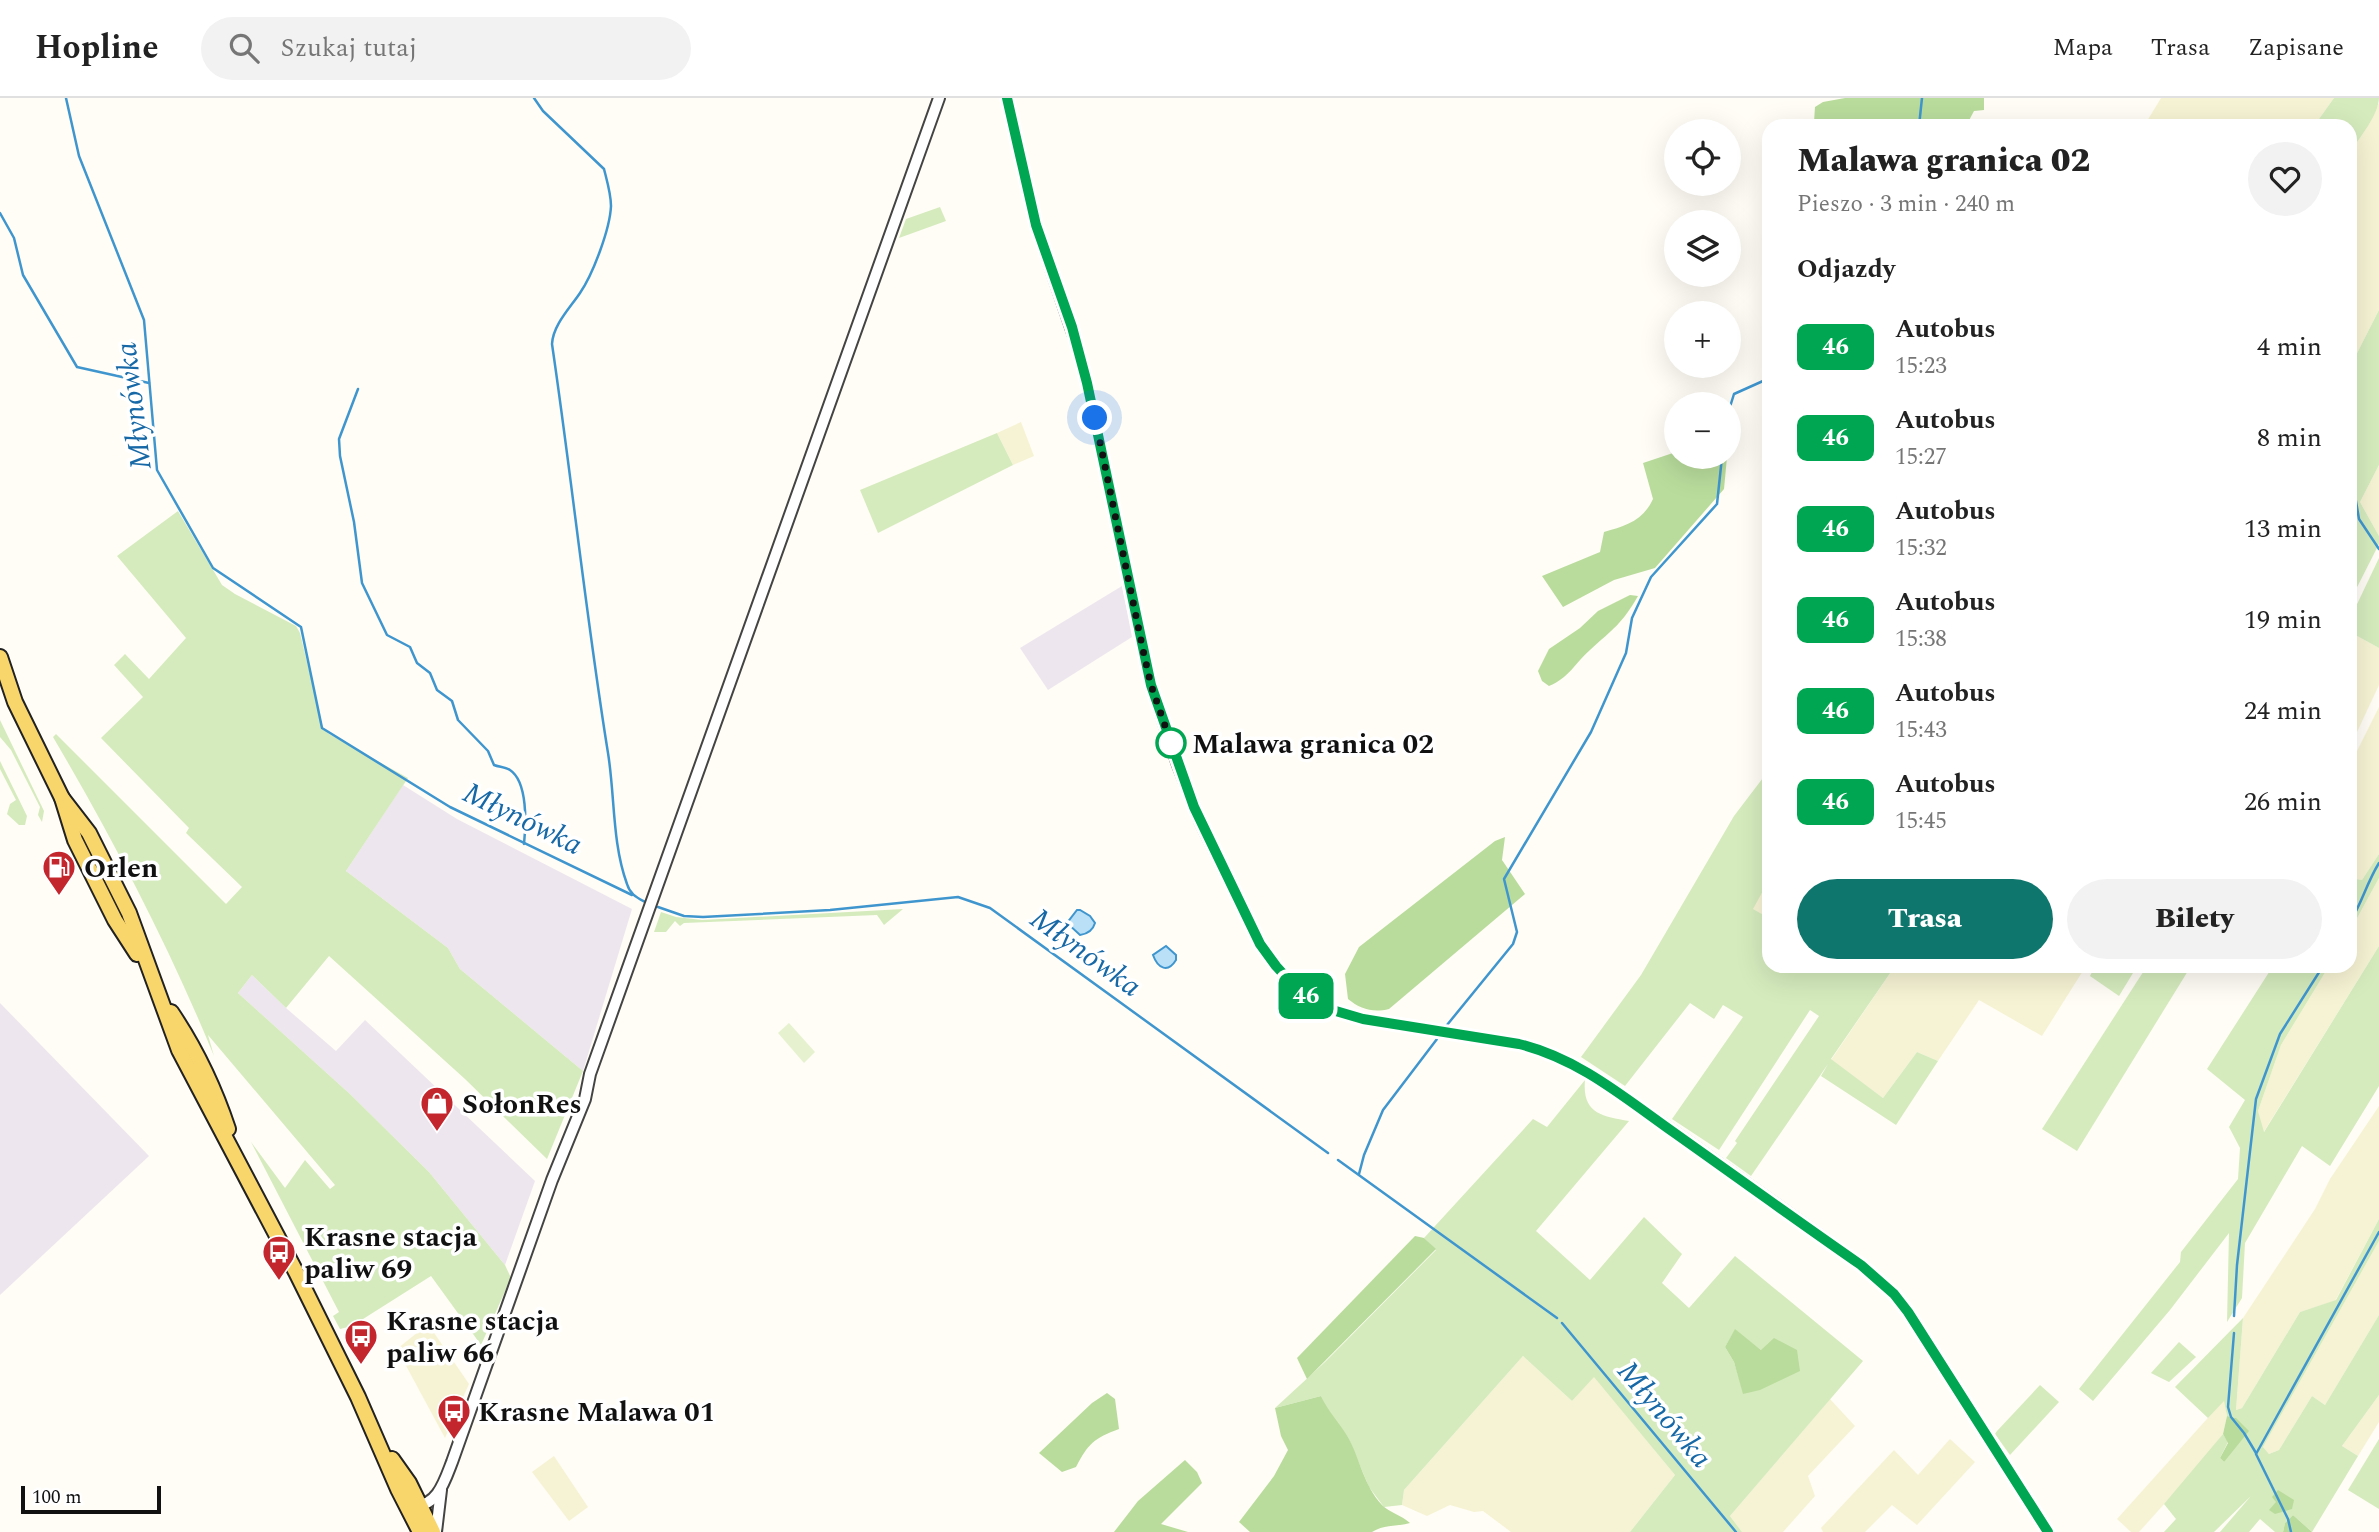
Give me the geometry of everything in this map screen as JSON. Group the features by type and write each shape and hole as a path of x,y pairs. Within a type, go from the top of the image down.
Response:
{"main road":[{"path":"0,657 15,702 62,798 75,840 110,910 161,997 192,1043 218,1099 238,1158 375,1434 402,1498 420,1532"},
{"path":"0,680 15,702"},
{"path":"375,1434 409,1483 435,1532"}],"street":[{"path":"435,1532 441,1490 585,1099 590,1074 939,98"},
{"path":"1007,98 1036,225 1087,383 1151,685 1197,814 1260,944 1280,972 1297,989 1329,1009 1363,1019 1519,1044 1574,1063 1861,1265 1894,1294 2048,1532"},
{"path":"402,1498 409,1504 420,1506 433,1499 441,1490"},
{"path":"420,1506 420,1532"}],"shaded area":[{"path":"2161,98 2334,98 2319,119 2148,119"},
{"path":"2379,103 2379,310 2357,353 2357,140"},
{"path":"1021,422 1034,456 1013,465 997,433"},
{"path":"2379,465 2379,536 2360,502"},
{"path":"1122,586 1132,637 1048,690 1020,648"},
{"path":"2357,636 2379,648 2379,685 2357,732"},
{"path":"2379,707 2379,854 2362,880 2357,879 2357,751"},
{"path":"403,785 457,819 632,909 583,1071 460,969 448,948 346,871"},
{"path":"2379,878 2379,946 2263,1133 2258,1111 2281,1045 2325,973 2357,973 2357,918"},
{"path":"1762,892 1762,914 1752,909"},
{"path":"1890,973 2082,973 2042,1036 1979,1000 1938,1061 1917,1052 1883,1098 1831,1060"},
{"name":"SołonRes","path":"252,975 336,1051 365,1020 535,1181 505,1265 429,1172 350,1094 238,993"},
{"path":"0,1003 149,1156 0,1295"},
{"path":"2379,1106 2379,1219 2335,1301 2300,1312 2242,1408 2236,1410 2243,1318"},
{"path":"2379,1241 2379,1315 2325,1405 2312,1396 2279,1450 2269,1454 2263,1447"},
{"path":"428,1324 469,1384 445,1438 397,1349"},
{"path":"1523,1356 1572,1401 1594,1376 1675,1475 1630,1532 1511,1532 1483,1511 1474,1512 1450,1505 1427,1516 1402,1505 1404,1490"},
{"path":"2379,1395 2379,1422 2358,1456 2342,1446"},
{"path":"1830,1399 1855,1426 1808,1476 1815,1496 1783,1532 1742,1532 1730,1516"},
{"path":"2224,1400 2227,1416 2223,1434 2202,1462 2139,1532 2131,1532 2117,1519"},
{"path":"1950,1439 1975,1462 1917,1525 1892,1505 1865,1532 1823,1532 1821,1528 1894,1450 1918,1475"},
{"path":"554,1456 588,1507 569,1521 532,1472"}],"green space":[{"path":"1845,98 1984,98 1984,110 1974,111 1970,119 1814,119 1815,107 1823,102"},
{"path":"2334,98 2379,98 2372,119 2357,142 2357,119 2319,119"},
{"path":"940,207 946,221 899,238 906,219"},
{"path":"2379,310 2379,465 2360,502 2379,536 2379,544 2357,587 2357,353"},
{"path":"997,433 1013,465 878,533 860,490"},
{"path":"1664,456 1664,469 1726,469 1724,489 1655,568 1614,580 1563,607 1542,576 1600,552 1604,532 1626,525 1644,513 1653,499 1643,463"},
{"path":"178,511 222,585 296,626 323,728 329,734 408,778 346,871 448,948 460,969 583,1071 547,1159 465,1079 329,956 286,1008 252,975 238,993 350,1094 429,1172 505,1265 511,1278 481,1345 431,1276 352,1326 340,1329 333,1316 339,1312 251,1142 285,1188 305,1160 330,1189 335,1185 208,1035 214,1056 139,894 53,737 56,734 226,904 242,887 186,833 189,828 101,738 143,697 114,665 125,654 149,679 186,638 117,556"},
{"path":"2379,558 2379,648 2357,636 2357,604"},
{"path":"1630,595 1638,596 1622,620 1567,675 1549,686 1542,681 1538,671 1549,649 1580,628 1598,611"},
{"path":"0,720 44,811 42,822 38,815 40,807 11,750 0,737"},
{"path":"0,761 27,816 25,825 19,825 7,814 10,804 16,800 0,769"},
{"path":"1762,779 1762,893 1753,909 1762,914 1762,973 1890,973 1831,1059 1883,1098 1917,1052 1938,1061 1896,1125 1821,1076 1828,1064 1751,1176 1726,1158 1819,1016 1810,1010 1719,1150 1672,1119 1743,1017 1723,1005 1714,1019 1690,1003 1625,1086 1581,1057 1641,975 1734,816"},
{"path":"1505,837 1502,860 1525,894 1389,1009 1367,1009 1348,999 1345,974 1359,947 1495,841"},
{"path":"2379,854 2379,878 2357,918 2357,879 2362,880"},
{"path":"903,909 884,925 877,915 684,923 680,926 675,921 666,932 654,932 661,912 702,920"},
{"path":"2379,946 2379,1086 2330,1166 2302,1146 2245,1243 2242,1298 2227,1322 2229,1233 2170,1310 2093,1401 2079,1389 2180,1262 2181,1252 2238,1179 2240,1148 2229,1127 2245,1100 2207,1069 2269,973 2325,973 2281,1045 2258,1111 2264,1132"},
{"path":"2092,973 2133,973 2119,996 2090,976"},
{"path":"2142,973 2187,973 2077,1151 2042,1129"},
{"path":"789,1023 815,1052 804,1063 778,1033"},
{"path":"1585,1080 1587,1100 1595,1111 1629,1121 1536,1231 1590,1280 1644,1217 1682,1254 1662,1283 1689,1308 1735,1256 1863,1361 1730,1516 1742,1532 1630,1532 1675,1475 1594,1377 1572,1401 1523,1356 1404,1490 1402,1505 1384,1507 1369,1487 1348,1437 1329,1413 1321,1396 1275,1408 1325,1362 1436,1250 1424,1238 1533,1119 1547,1127","holes":["1735,1330 1761,1350 1744,1394 1734,1362 1725,1347"]},
{"path":"2379,1219 2379,1241 2263,1447 2269,1454 2279,1450 2312,1396 2325,1405 2379,1315 2379,1395 2342,1446 2358,1456 2312,1532 2293,1515 2285,1523 2283,1532 2275,1532 2260,1519 2249,1532 2220,1532 2251,1496 2214,1532 2164,1532 2176,1519 2164,1504 2223,1434 2228,1442 2220,1458 2224,1462 2236,1418 2227,1416 2224,1401 2208,1418 2175,1387 2243,1318 2236,1410 2242,1408 2300,1312 2336,1300"},
{"path":"1415,1236 1424,1238 1436,1249 1307,1379 1297,1358"},
{"path":"1735,1329 1761,1350 1774,1338 1797,1350 1800,1371 1760,1390 1743,1394 1734,1362 1725,1347"},
{"path":"2179,1342 2196,1357 2169,1382 2151,1373"},
{"path":"2040,1385 2059,1402 2010,1455 1995,1434"},
{"path":"1107,1393 1115,1399 1119,1429 1098,1439 1088,1447 1076,1467 1062,1472 1039,1453 1092,1403"},
{"path":"1321,1396 1348,1437 1376,1498 1410,1523 1372,1532 1250,1532 1239,1522 1274,1476 1288,1450 1281,1436 1275,1408"},
{"path":"2227,1416 2236,1418 2249,1431 2224,1462 2220,1458 2228,1443 2223,1434"},
{"path":"2379,1439 2379,1509 2348,1490"},
{"path":"1185,1460 1197,1472 1202,1483 1161,1524 1188,1532 1114,1532 1138,1501"},
{"path":"2278,1490 2294,1500 2292,1509 2275,1514 2269,1510 2276,1502 2272,1497"},
{"path":"2293,1515 2312,1532 2283,1532 2285,1523"}],"water":[{"path":"1077,910 1090,916 1095,923 1085,934 1080,935 1067,923"},
{"path":"1166,946 1176,955 1176,960 1170,967 1163,968 1153,955"}],"waterway":[{"name":"Młynówka","path":"66,98 79,156 144,320 157,470 213,568 301,627 322,728 450,807 632,895"},
{"name":"Młynówka","path":"534,98 543,111 604,169 610,197 608,227 595,263 585,285 559,323 552,344 619,852 628,887 645,902"},
{"path":"1920,119 1922,98"},
{"path":"0,213 14,238 23,275 77,367 149,383"},
{"path":"1738,392 1762,381"},
{"path":"358,389 339,439 362,583 387,635 410,647 417,663 430,673 437,690 452,701 458,720 488,751 494,765 508,769 516,776 523,793 524,844"},
{"path":"1447,1025 1513,944 1517,932 1504,879 1591,732 1626,653 1632,618 1651,577 1717,504 1721,469"},
{"path":"2357,507 2359,519 2379,549"},
{"path":"2357,909 2379,863"},
{"name":"Młynówka","path":"658,907 684,916 703,917 830,910 958,897 990,908 1328,1153"},
{"path":"2234,1316 2237,1265 2256,1099 2280,1034 2319,973"},
{"path":"1359,1174 1383,1110 1437,1039"},
{"name":"Młynówka","path":"1338,1160 1557,1318"},
{"path":"2291,1532 2288,1519 2256,1454 2379,1232"},
{"name":"Młynówka","path":"1562,1323 1736,1532"},
{"path":"2234,1333 2228,1407 2231,1417 2256,1453"}],"bus line":[{"name":"46","path":"1007,98 1036,225 1072,327 1087,383 1151,685 1200,821 1260,944 1297,989 1329,1009 1363,1019 1519,1044 1574,1063 1861,1265 1894,1294 1908,1312 2048,1532"}],"place":[{"name":"Malawa granica 02","path":"1171,743"},
{"name":"Orlen","path":"59,897"},
{"name":"SołonRes","path":"437,1133"},
{"name":"Krasne stacja paliw 69","path":"279,1282"},
{"name":"Krasne stacja paliw 66","path":"361,1366"},
{"name":"Krasne Malawa 01","path":"454,1441"}],"route":[{"path":"1095,418 1151,685 1171,743"}]}
